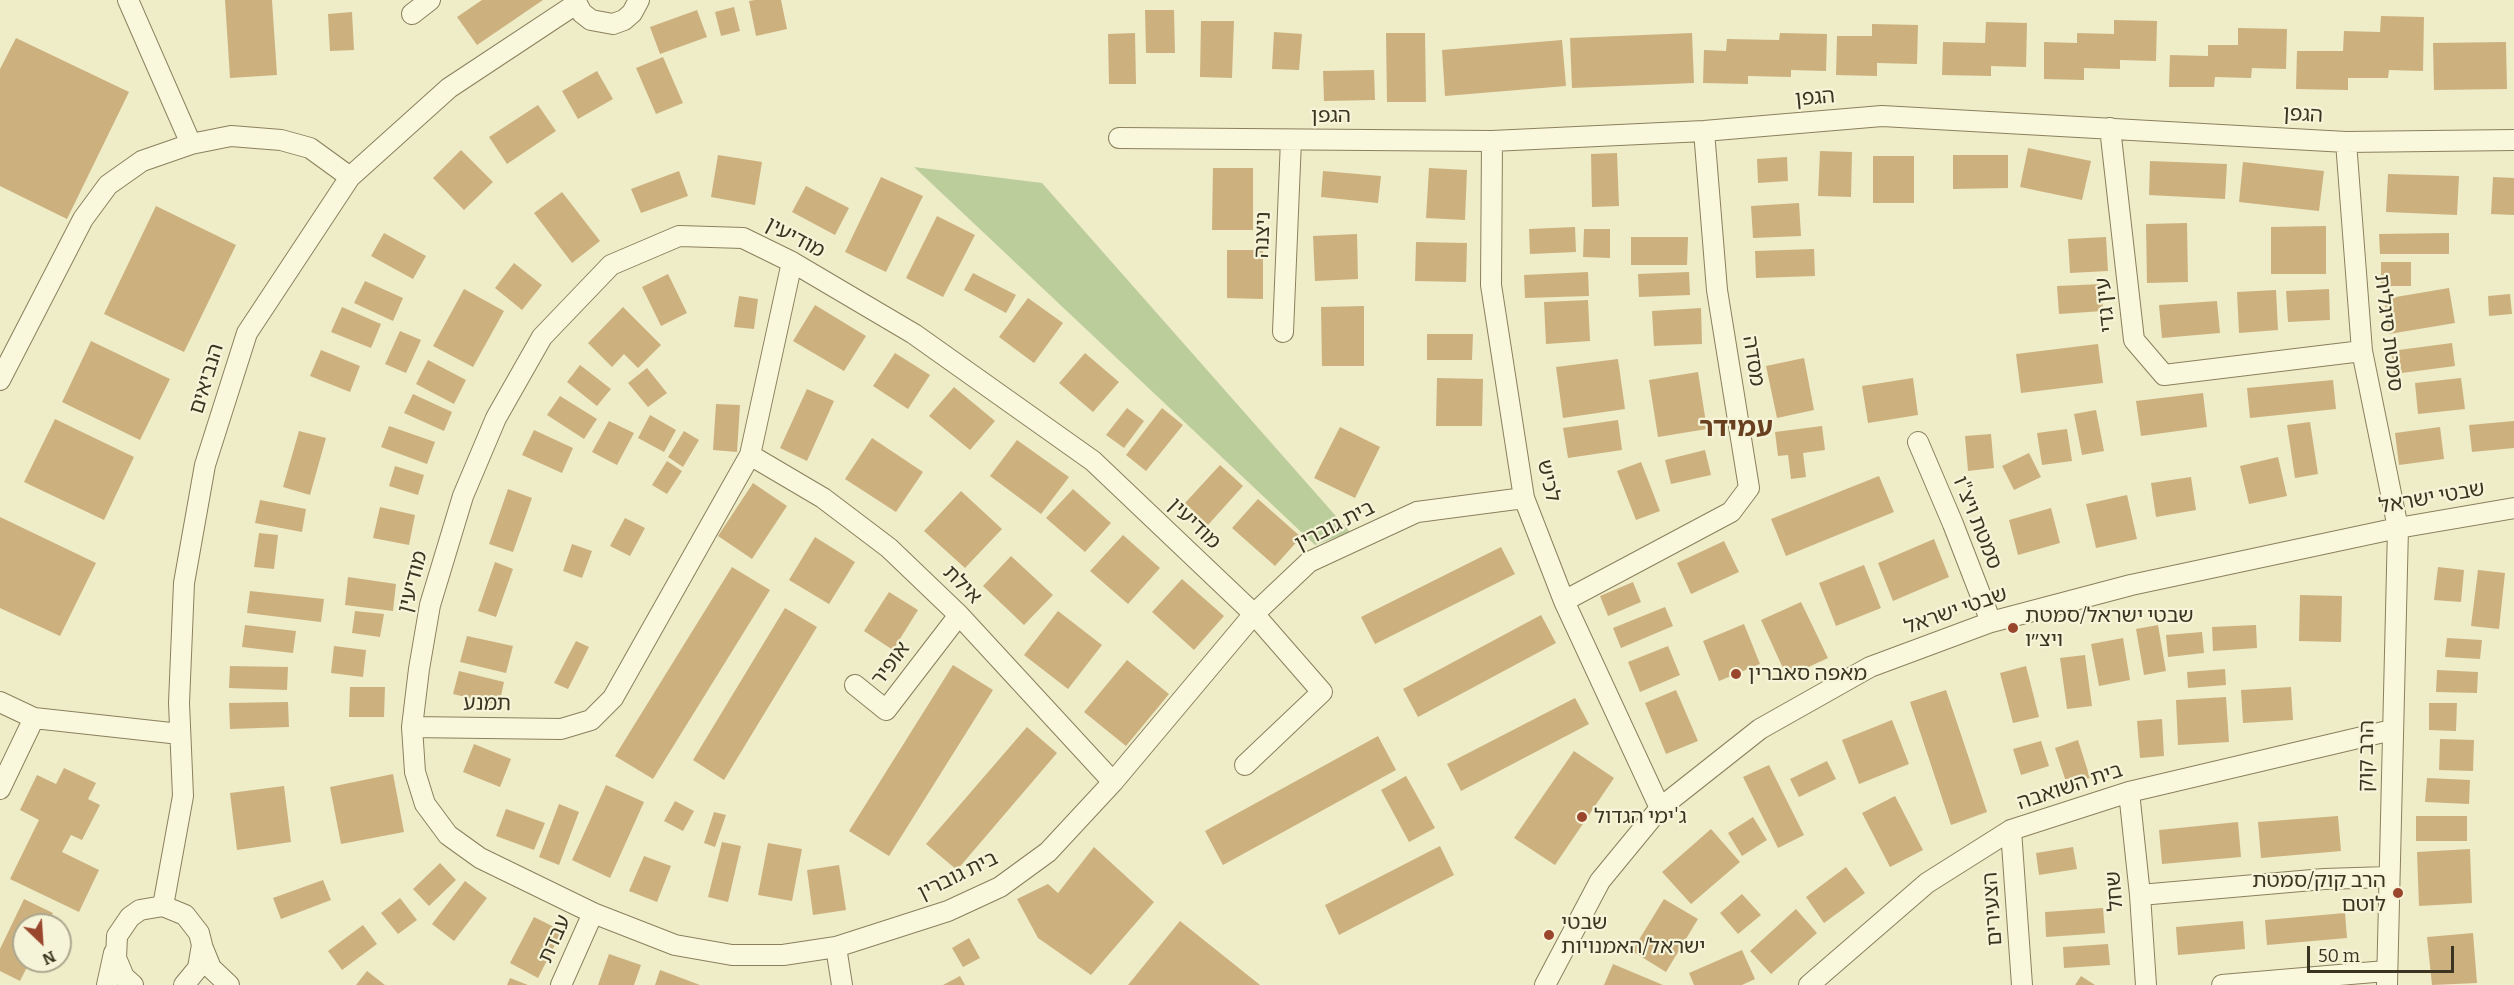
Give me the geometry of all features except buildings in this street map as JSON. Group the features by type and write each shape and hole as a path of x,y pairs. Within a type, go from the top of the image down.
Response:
{"street":[{"path":"128,0 191,144"},
{"path":"412,14 430,0"},
{"path":"576,2 582,13 591,20 613,24 632,13 639,0"},
{"name":"הנביאים","path":"163,906 183,796 180,734 180,632 184,583 205,465 247,333 350,177 449,88 576,2"},
{"name":"הגפן","path":"1119,138 1492,141 1704,131 1882,116 2346,142 2514,140"},
{"name":"עין גדי","path":"2110,128 2134,340 2164,375 2362,351"},
{"name":"מסדה","path":"1564,601 1731,512 1749,488 1718,290 1704,131"},
{"path":"0,380 83,219 108,185 142,161 191,144 231,136 280,140 310,148 350,177"},
{"name":"ניצנה","path":"1283,333 1291,140"},
{"name":"לכיש","path":"1492,141 1491,285 1524,498 1564,601 1660,808"},
{"name":"סמטת סיגלית","path":"2346,142 2362,351 2398,528"},
{"name":"מודיעין","path":"412,727 430,605 463,496 496,418 542,337 611,265 679,236 743,238 792,262 914,334 1093,461 1254,614 1322,692 1245,765"},
{"path":"750,455 792,262"},
{"name":"סמטת ויצ\"ו","path":"1918,442 1991,622"},
{"name":"אילת","path":"750,455 823,498 889,548 958,615 1113,782"},
{"name":"תמנע","path":"412,727 561,729 591,720 613,698 750,455"},
{"name":"בית גוברין","path":"412,727 415,772 425,804 448,835 480,858 593,913 675,945 732,955 783,955 836,947 948,911 999,887 1048,852 1113,782 1254,614 1309,562 1417,512 1524,498"},
{"name":"שבטי ישראל","path":"1545,985 1600,881 1660,808 1760,729 1870,667 1991,622 2132,585 2398,528 2514,508"},
{"name":"הרב קוק","path":"2386,978 2398,528"},
{"name":"אופיר","path":"855,686 886,710 958,615"},
{"path":"0,702 34,718 180,734"},
{"path":"0,789 34,718"},
{"name":"בית השואבה","path":"1809,985 1927,883 2012,830 2128,792 2392,730"},
{"name":"שחל","path":"2128,792 2140,895 2146,985"},
{"name":"הצעירים","path":"2012,830 2022,985"},
{"path":"2140,895 2324,879 2388,877"},
{"path":"107,985 117,936 130,916 152,907 163,906 175,909 193,923 211,968 229,985"},
{"name":"עבדת","path":"561,985 593,913"},
{"path":"184,985 198,968 202,945"},
{"path":"836,947 842,985"},
{"path":"115,948 119,968 133,985"},
{"path":"2222,985 2386,978"}],"green space":[{"path":"914,167 1042,183 1350,532 1315,545"}],"place":[{"name":"שבטי ישראל/סמטת ויצ״ו","path":"2013,628"},
{"name":"מאפה סאברין","path":"1736,674"},
{"name":"ג'ימי הגדול","path":"1582,817"},
{"name":"הרב קוק/סמטת לוטם","path":"2398,893"},
{"name":"שבטי ישראל/האמנויות","path":"1549,935"}],"district":[{"name":"עמידר","path":"1736,428"}]}
